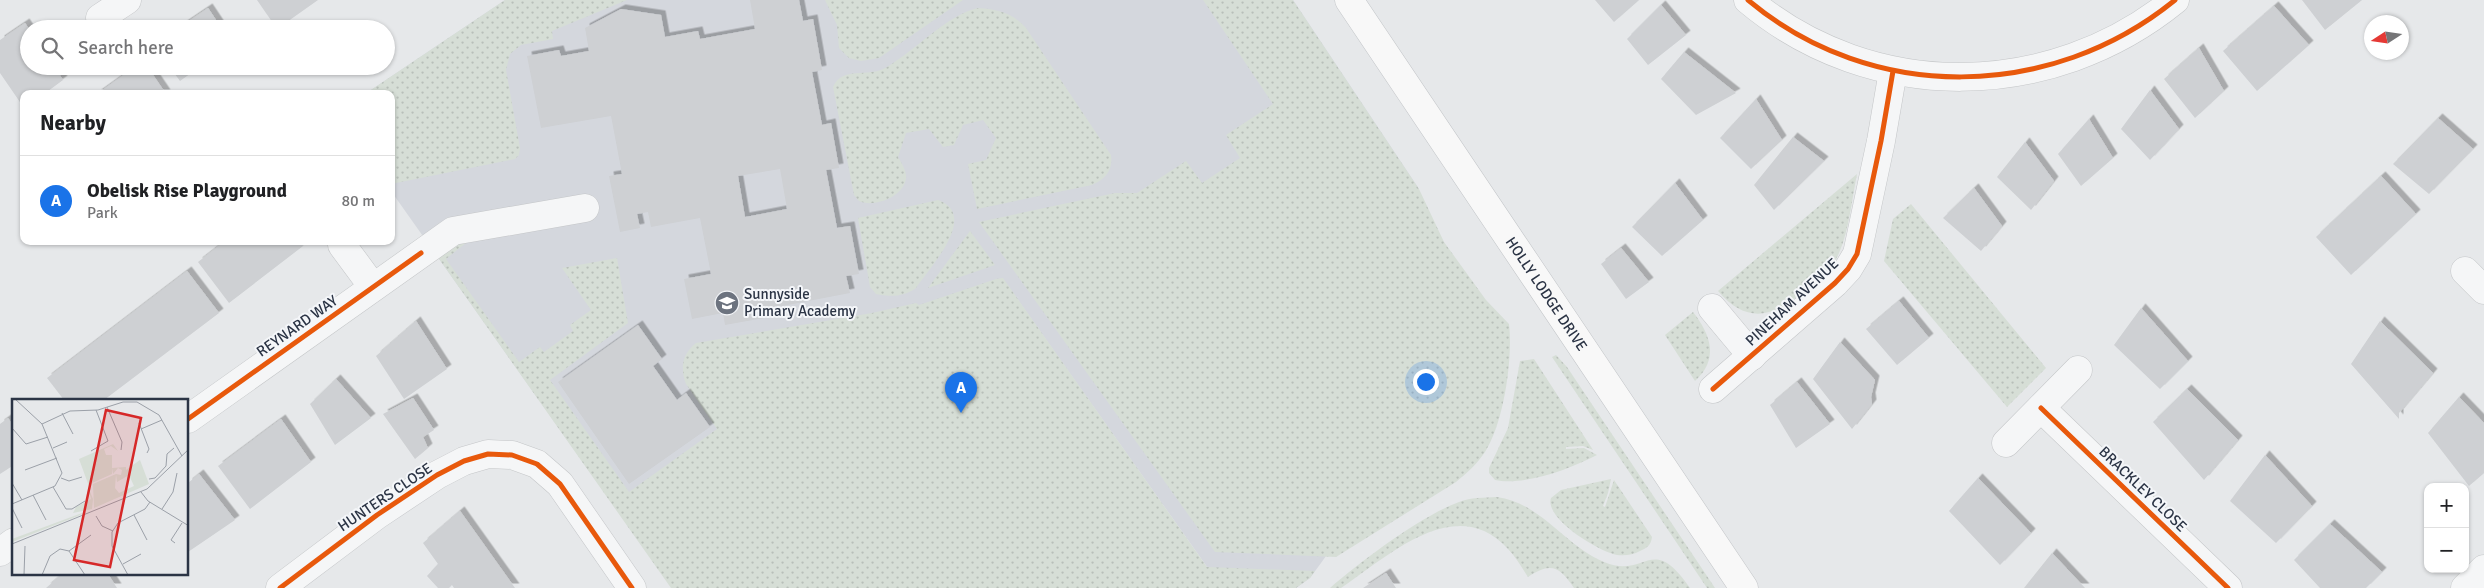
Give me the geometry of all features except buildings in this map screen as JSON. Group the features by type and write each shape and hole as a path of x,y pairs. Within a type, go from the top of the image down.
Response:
{"main road":[{"name":"HOLLY LODGE DRIVE","path":"1349,0 1744,588"}],"street":[{"path":"100,18 127,0"},
{"path":"1748,0 1789,29 1820,46 1855,60 1893,71 1922,76 1958,77 1988,76 2042,67 2066,60 2111,42 2138,27 2175,0"},
{"name":"PINEHAM AVENUE","path":"1713,389 1848,270 1857,254 1881,141 1893,71"},
{"name":"REYNARD WAY","path":"189,418 452,231 584,208"},
{"path":"343,245 373,287"},
{"path":"2465,271 2484,290"},
{"name":"PINEHAM AVENUE","path":"1712,308 1752,356"},
{"path":"2006,443 2078,370"},
{"name":"BRACKLEY CLOSE","path":"2041,408 2228,588"},
{"name":"HUNTERS CLOSE","path":"280,588 370,520 437,474 464,461 488,454 512,455 537,464 560,484 632,588"},
{"path":"0,552 12,543"},
{"path":"2465,588 2484,569"}],"shaded area":[{"name":"Sunnyside Primary Academy","path":"505,0 1293,0 1419,189 1326,556 1310,578 1296,588 1222,588 1008,286 638,540 395,197 395,90 371,90"},
{"path":"505,0 627,0 552,31 553,39 521,45 510,54 506,70 520,148 519,155 515,159 395,183 395,90 371,90"},
{"path":"825,0 963,0 879,58 861,61 849,58 839,48 837,25"},
{"path":"1203,0 1293,0 1419,189 1444,242 1486,300 1509,324 1510,354 1506,389 1492,439 1485,452 1472,468 1456,482 1336,557 1215,552 979,222 1115,193 1137,193 1186,161 1202,183 1240,158 1226,135 1273,104"},
{"path":"978,8 992,9 1010,15 1026,28 1111,155 1110,170 1105,177 1092,185 977,209 968,164 986,160 996,138 983,120 963,125 954,145 943,147 929,129 906,133 898,157 906,173 904,185 894,196 880,202 865,203 859,201 854,195 833,87 837,80 849,74 872,72 887,67 944,25"},
{"path":"1857,174 1848,225 1837,258 1827,270 1800,294 1777,309 1765,313 1753,313 1742,310 1730,303 1718,291"},
{"path":"938,200 950,207 954,217 953,229 940,255 916,288 897,296 876,294 870,287 858,218"},
{"path":"1911,204 2046,368 2007,407 1884,261 1893,219"},
{"path":"970,231 995,265 928,288"},
{"path":"467,242 446,259 519,362 540,347 544,352 573,331 570,325 591,310 562,268 617,258 628,323 550,380 629,492 717,429 686,384 684,378 683,367 685,357 696,343 872,313 916,303 919,305 1003,278 1207,567 1315,571 1310,578 1296,588 671,588 437,256 456,243"},
{"path":"1693,312 1704,329 1710,347 1710,356 1707,364 1703,373 1695,381 1665,335"},
{"path":"1556,355 1567,367 1715,588 1707,588 1552,357"},
{"path":"1534,359 1593,450 1583,446 1566,447 1566,449 1584,448 1597,455 1574,466 1547,475 1520,481 1495,480 1489,473 1489,468 1508,428 1520,361"},
{"path":"1611,479 1603,506 1605,507 1614,480 1652,537 1651,542 1645,549 1626,555 1609,553 1575,533 1556,515 1551,506 1551,498 1561,490"},
{"path":"1497,497 1527,507 1577,546 1604,562 1618,566 1630,566 1657,559 1666,562 1677,571 1690,588 1574,588 1559,571 1549,568 1528,577 1508,549 1488,533 1466,526 1444,528 1422,535 1400,547 1341,588 1330,588 1374,553 1427,518 1464,500"}],"cycle path":[{"path":"1748,0 1797,34 1850,58 1905,72 1961,77 2018,72 2073,57 2126,33 2175,0"},
{"path":"1713,389 1835,283 1848,269 1857,254 1881,141 1893,71"},
{"path":"189,418 421,253"},
{"path":"2041,408 2228,588"},
{"path":"280,588 377,515 437,475 464,461 488,454 512,455 537,464 560,484 632,588"}],"place":[{"name":"Sunnyside Primary Academy","path":"727,303"},
{"name":"Obelisk Rise Playground","path":"961,413"}]}
